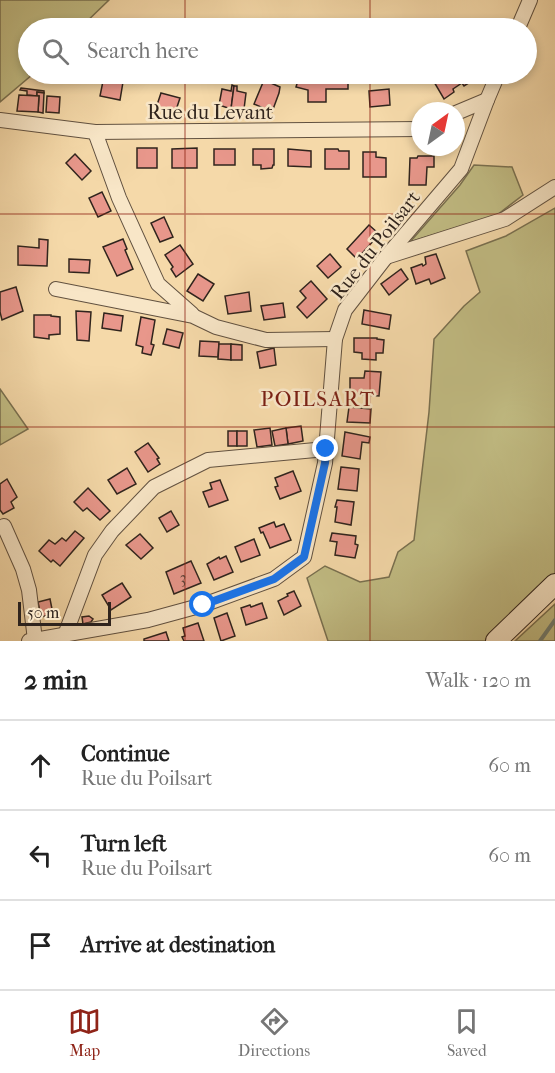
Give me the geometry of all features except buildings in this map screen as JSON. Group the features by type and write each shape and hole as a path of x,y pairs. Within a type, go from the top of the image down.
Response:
{"street":[{"path":"522,18 530,0"},
{"name":"Rue du Poilsart","path":"32,640 148,620 203,605 274,579 304,557 325,463 335,339 345,310 386,257 461,169 494,84"},
{"path":"465,109 487,100"},
{"name":"Rue du Levant","path":"0,120 95,132 411,129"},
{"path":"95,132 119,198 158,284 193,316"},
{"path":"386,257 505,219 555,187"},
{"path":"56,289 193,316 216,327 266,340 335,339"},
{"path":"65,635 95,555 112,531 154,487 208,460 326,449"},
{"path":"4,526 23,569 29,590 32,640"},
{"path":"496,641 555,584"}],"shaded area":[{"path":"0,0 109,0 90,18 18,18 18,84 21,84 0,102"},
{"path":"474,165 512,167 523,195 497,215 410,242 460,185"},
{"path":"555,208 555,574 485,641 328,641 307,578 325,566 360,582 389,577 398,552 414,540 429,412 434,339 480,292 466,251 506,236"},
{"path":"0,389 28,429 0,445"},
{"path":"555,604 555,641 515,641"}],"waterway":[{"path":"540,641 555,620"}],"district":[{"name":"POILSART","path":"318,399"}],"route":[{"path":"203,605 274,579 304,557 325,463 326,449"}]}
